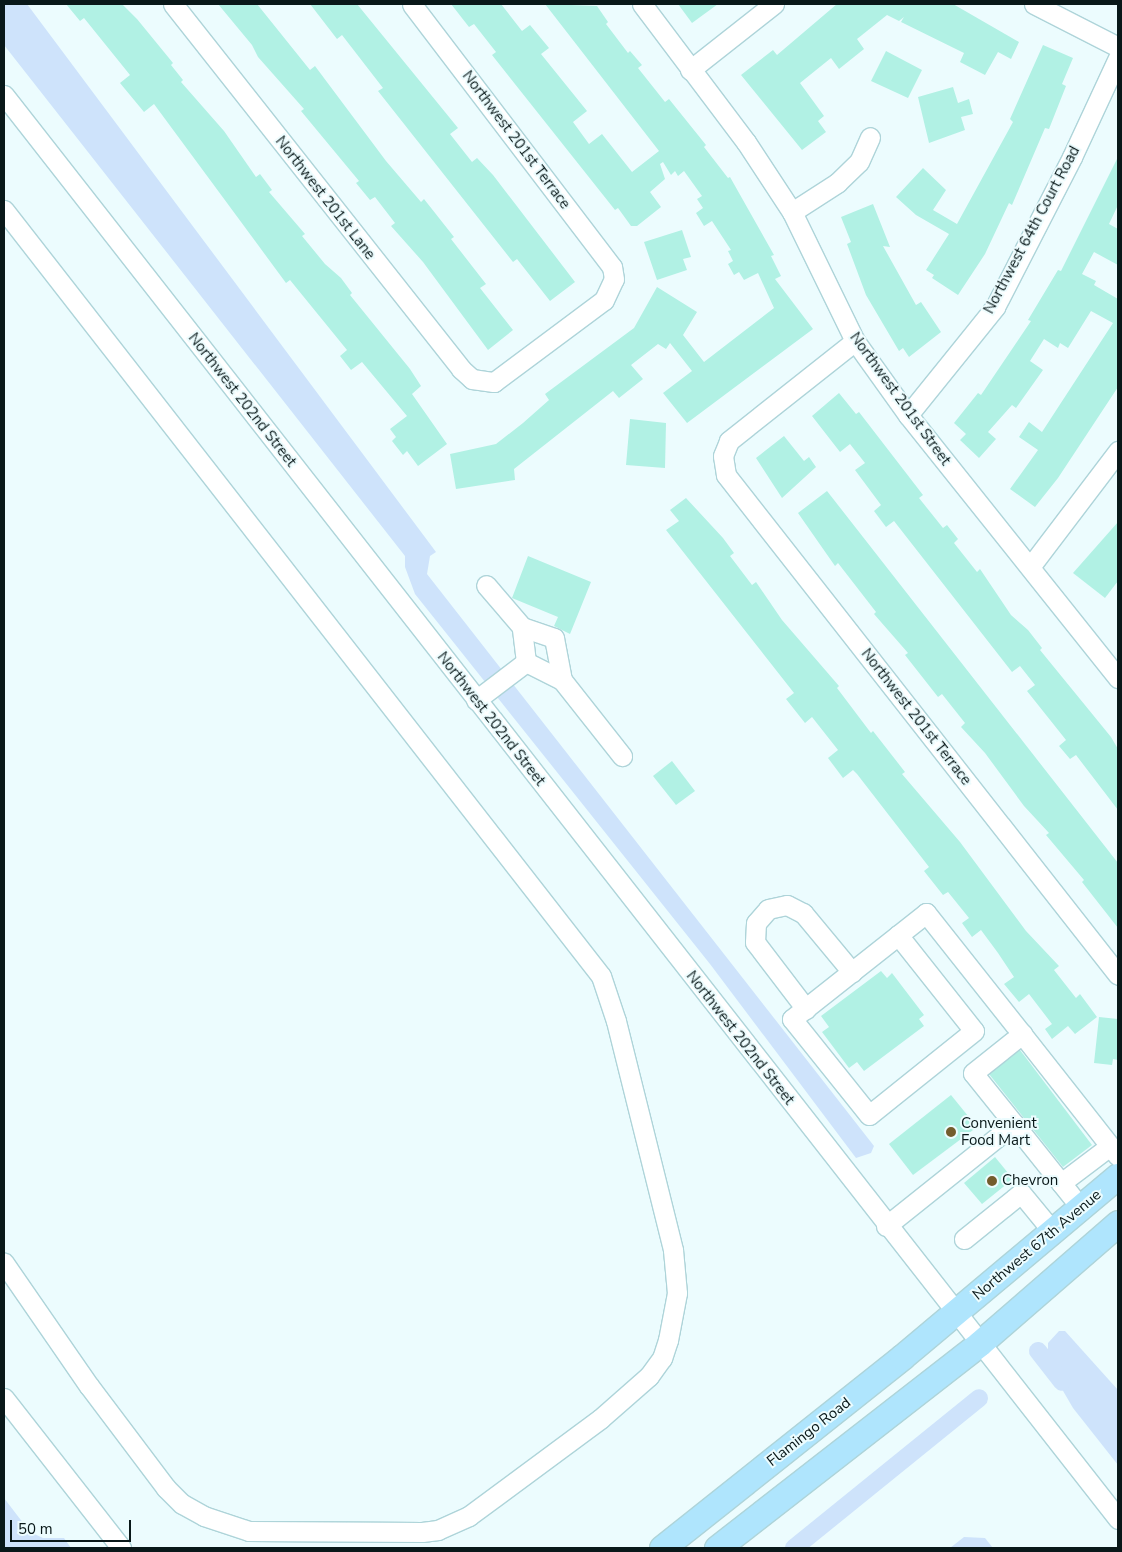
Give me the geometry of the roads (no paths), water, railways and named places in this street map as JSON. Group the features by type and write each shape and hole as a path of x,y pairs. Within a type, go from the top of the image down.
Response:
{"main road":[{"name":"Northwest 67th Avenue","path":"955,1314 1118,1176"},
{"path":"717,1548 980,1343 1118,1223"},
{"name":"Flamingo Road","path":"662,1548 955,1314"}],"street":[{"name":"Northwest 201st Lane","path":"173,4 461,369 472,379 484,383 506,377 604,300 614,279"},
{"name":"Northwest 201st Terrace","path":"412,4 600,250 612,267 614,279"},
{"name":"Northwest 201st Street","path":"642,4 746,142 792,212 855,341 908,415 1118,678"},
{"path":"690,70 774,4"},
{"path":"1034,4 1118,47"},
{"name":"Northwest 64th Court Road","path":"908,415 994,307 1072,157 1118,58"},
{"name":"Northwest 202nd Street","path":"4,94 483,695 886,1226 1118,1519"},
{"path":"792,212 837,183 859,162 870,137"},
{"path":"4,210 601,976 616,1021 673,1250 676,1293 668,1340 662,1358 649,1376 600,1419 469,1516 438,1530 422,1532 249,1531 204,1516 182,1504 166,1488 89,1386 4,1263"},
{"name":"Northwest 201st Terrace","path":"855,341 729,441 723,456 726,475 1118,975"},
{"path":"1030,567 1118,452"},
{"path":"486,585 522,627 554,638 562,680"},
{"path":"522,627 526,662"},
{"path":"483,695 526,662"},
{"path":"526,662 562,680 622,756"},
{"path":"806,1008 755,942 756,923 768,909 787,905 804,914 852,972"},
{"path":"898,935 974,1031 869,1115 792,1019 852,972 898,935 926,913 1114,1151 1062,1183"},
{"path":"1022,1034 973,1073 1081,1208"},
{"path":"886,1226 1014,1124"},
{"path":"964,1239 1022,1192 1053,1232"},
{"path":"4,1398 121,1548"}],"water":[{"path":"4,4 27,4 436,552 430,556 427,574 874,1146 871,1153 856,1158 710,964 415,594 405,567 405,556 4,45"},
{"path":"1059,1331 1065,1331 1118,1390 1118,1465 1073,1408 1048,1365 1048,1343"},
{"path":"4,1498 30,1532 43,1538 64,1538 71,1548 4,1548"},
{"path":"964,1537 985,1538 993,1548 950,1548"}],"waterway":[{"path":"1038,1351 1062,1382"},
{"path":"794,1548 979,1398"}],"place":[{"name":"Convenient Food Mart","path":"951,1132"},
{"name":"Chevron","path":"992,1181"}]}
